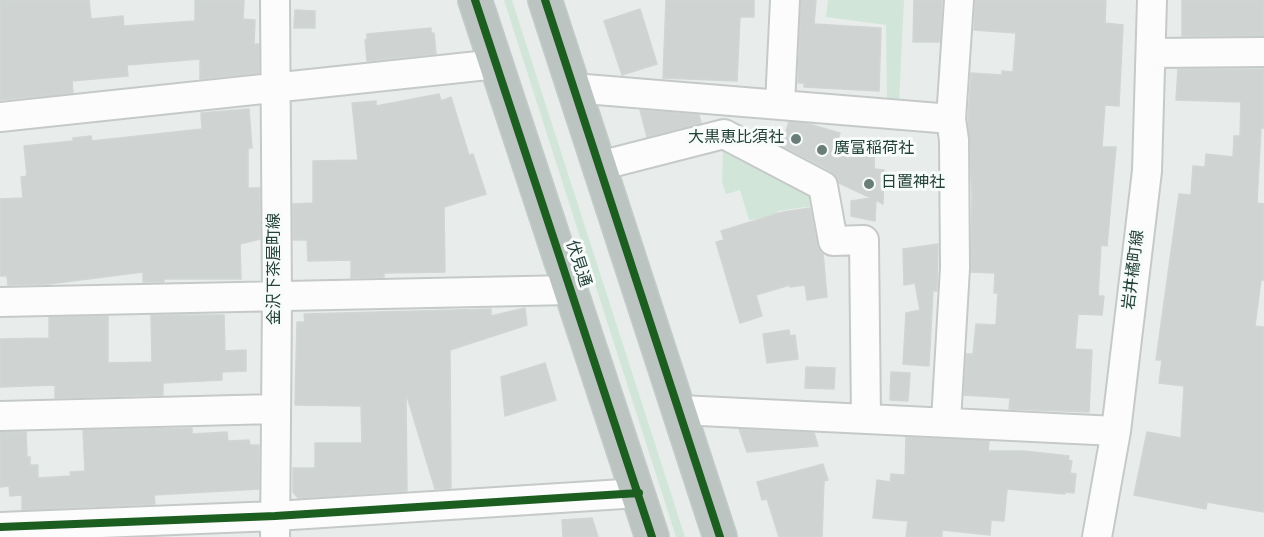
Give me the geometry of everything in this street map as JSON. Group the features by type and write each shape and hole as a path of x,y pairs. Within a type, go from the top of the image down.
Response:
{"highway":[{"name":"伏見通","path":"475,0 652,537"},
{"path":"545,0 720,537"}],"street":[{"name":"金沢下茶屋町線","path":"275,0 277,299 275,526"},
{"path":"780,105 785,0"},
{"path":"946,422 955,268 954,140 951,119 959,0"},
{"name":"岩井橘町線","path":"1097,537 1116,431 1147,171 1152,0"},
{"path":"1150,53 1264,52"},
{"path":"0,117 276,90 496,64"},
{"path":"573,88 951,119"},
{"path":"599,166 724,134 823,186 833,241 864,240 866,418"},
{"path":"0,302 277,299 571,290"},
{"path":"0,416 275,409"},
{"path":"680,410 1116,431"},
{"path":"0,527 275,526 639,493"}],"green space":[{"path":"504,0 512,0 685,537 676,537"},
{"path":"828,0 904,0 899,103 887,100 886,25 826,17"},
{"path":"723,149 810,187 813,206 778,211 779,216 749,220 740,190 726,194 722,182"}],"building":[{"path":"0,0 89,0 91,19 123,16 124,26 195,21 195,0 244,0 243,19 255,20 254,44 259,44 259,73 200,79 200,59 127,65 128,76 72,81 73,93 0,100"},
{"path":"666,0 754,0 754,17 740,17 737,81 663,78"},
{"path":"801,0 816,0 814,24 881,28 879,91 804,87 804,83 798,83"},
{"path":"914,0 942,0 940,42 913,42"},
{"path":"975,0 1106,0 1105,23 1123,25 1119,106 1105,105 1102,147 1116,147 1107,246 1101,245 1098,296 1104,296 1102,315 1078,314 1075,349 1092,350 1089,412 1009,409 1010,398 964,395 966,354 973,354 976,324 996,325 998,293 994,293 995,273 971,272 972,195 968,118 971,73 1002,75 1002,71 1013,72 1016,33 974,30"},
{"path":"1182,0 1264,0 1264,36 1182,36"},
{"path":"640,9 657,64 622,75 604,21"},
{"path":"295,10 315,11 315,28 294,28"},
{"path":"431,28 431,33 434,33 436,54 367,61 365,40 367,34"},
{"path":"1178,69 1264,69 1264,128 1261,128 1257,203 1264,204 1264,280 1261,280 1255,326 1264,327 1264,512 1207,502 1206,509 1134,495 1147,432 1181,438 1184,386 1159,383 1162,360 1156,360 1179,194 1191,195 1193,166 1205,167 1206,154 1233,157 1234,136 1240,136 1241,102 1176,100"},
{"path":"439,94 441,101 451,97 469,155 473,154 486,194 444,207 445,272 384,273 384,277 351,278 351,260 308,261 307,240 293,240 293,204 313,203 313,161 358,160 352,103 376,101 376,106"},
{"path":"249,109 252,148 248,148 248,188 260,188 260,239 240,244 241,279 164,279 164,282 143,282 143,272 49,284 8,285 7,276 0,276 0,199 23,198 21,177 27,176 24,146 73,141 73,138 91,136 92,141 202,129 201,113"},
{"path":"640,110 699,115 701,123 647,137"},
{"path":"789,122 809,124 840,133 837,144 875,145 874,169 884,170 883,204 876,200 875,221 851,216 851,201 871,198 839,183 831,171 781,145"},
{"path":"810,208 817,244 823,253 827,297 807,300 805,285 790,287 790,285 756,295 762,316 740,323 716,242 724,240 721,231 783,212"},
{"path":"938,244 937,291 933,291 929,366 903,364 906,313 920,310 915,283 904,285 903,249"},
{"path":"525,308 527,325 450,350 451,488 435,489 406,393 407,491 298,498 293,492 293,468 315,468 315,443 362,443 361,406 295,405 297,322 305,322 304,314 491,309 491,316"},
{"path":"151,315 224,315 225,351 246,350 246,371 222,372 222,380 163,383 163,395 55,398 55,385 0,387 0,339 49,338 49,317 108,316 108,363 152,362"},
{"path":"789,330 790,336 795,335 798,359 767,363 763,334"},
{"path":"545,363 556,400 505,416 501,377"},
{"path":"806,367 835,368 834,389 805,388"},
{"path":"891,372 910,373 908,401 890,400"},
{"path":"192,428 192,434 227,432 228,441 249,440 250,445 259,445 259,489 154,495 155,504 22,510 22,495 10,496 9,486 0,487 0,432 26,432 27,457 30,457 30,465 38,465 38,478 71,476 70,472 85,471 83,430"},
{"path":"739,429 814,433 818,446 747,452"},
{"path":"906,437 989,441 988,451 1024,451 1069,456 1068,460 1072,461 1070,473 1076,474 1074,493 1007,489 1004,521 991,520 990,535 942,530 942,537 906,537 908,521 873,518 877,480 890,482 891,474 905,475"},
{"path":"823,464 828,480 824,481 822,537 779,537 767,499 762,500 757,482"},
{"path":"592,518 598,537 563,537 562,520"}],"cycle path":[{"path":"475,0 652,537"},
{"path":"545,0 720,537"},
{"path":"0,527 275,516 639,493"}],"place":[{"name":"大黒恵比須社","path":"796,139"},
{"name":"廣富稲荷社","path":"822,150"},
{"name":"日置神社","path":"869,184"}]}
